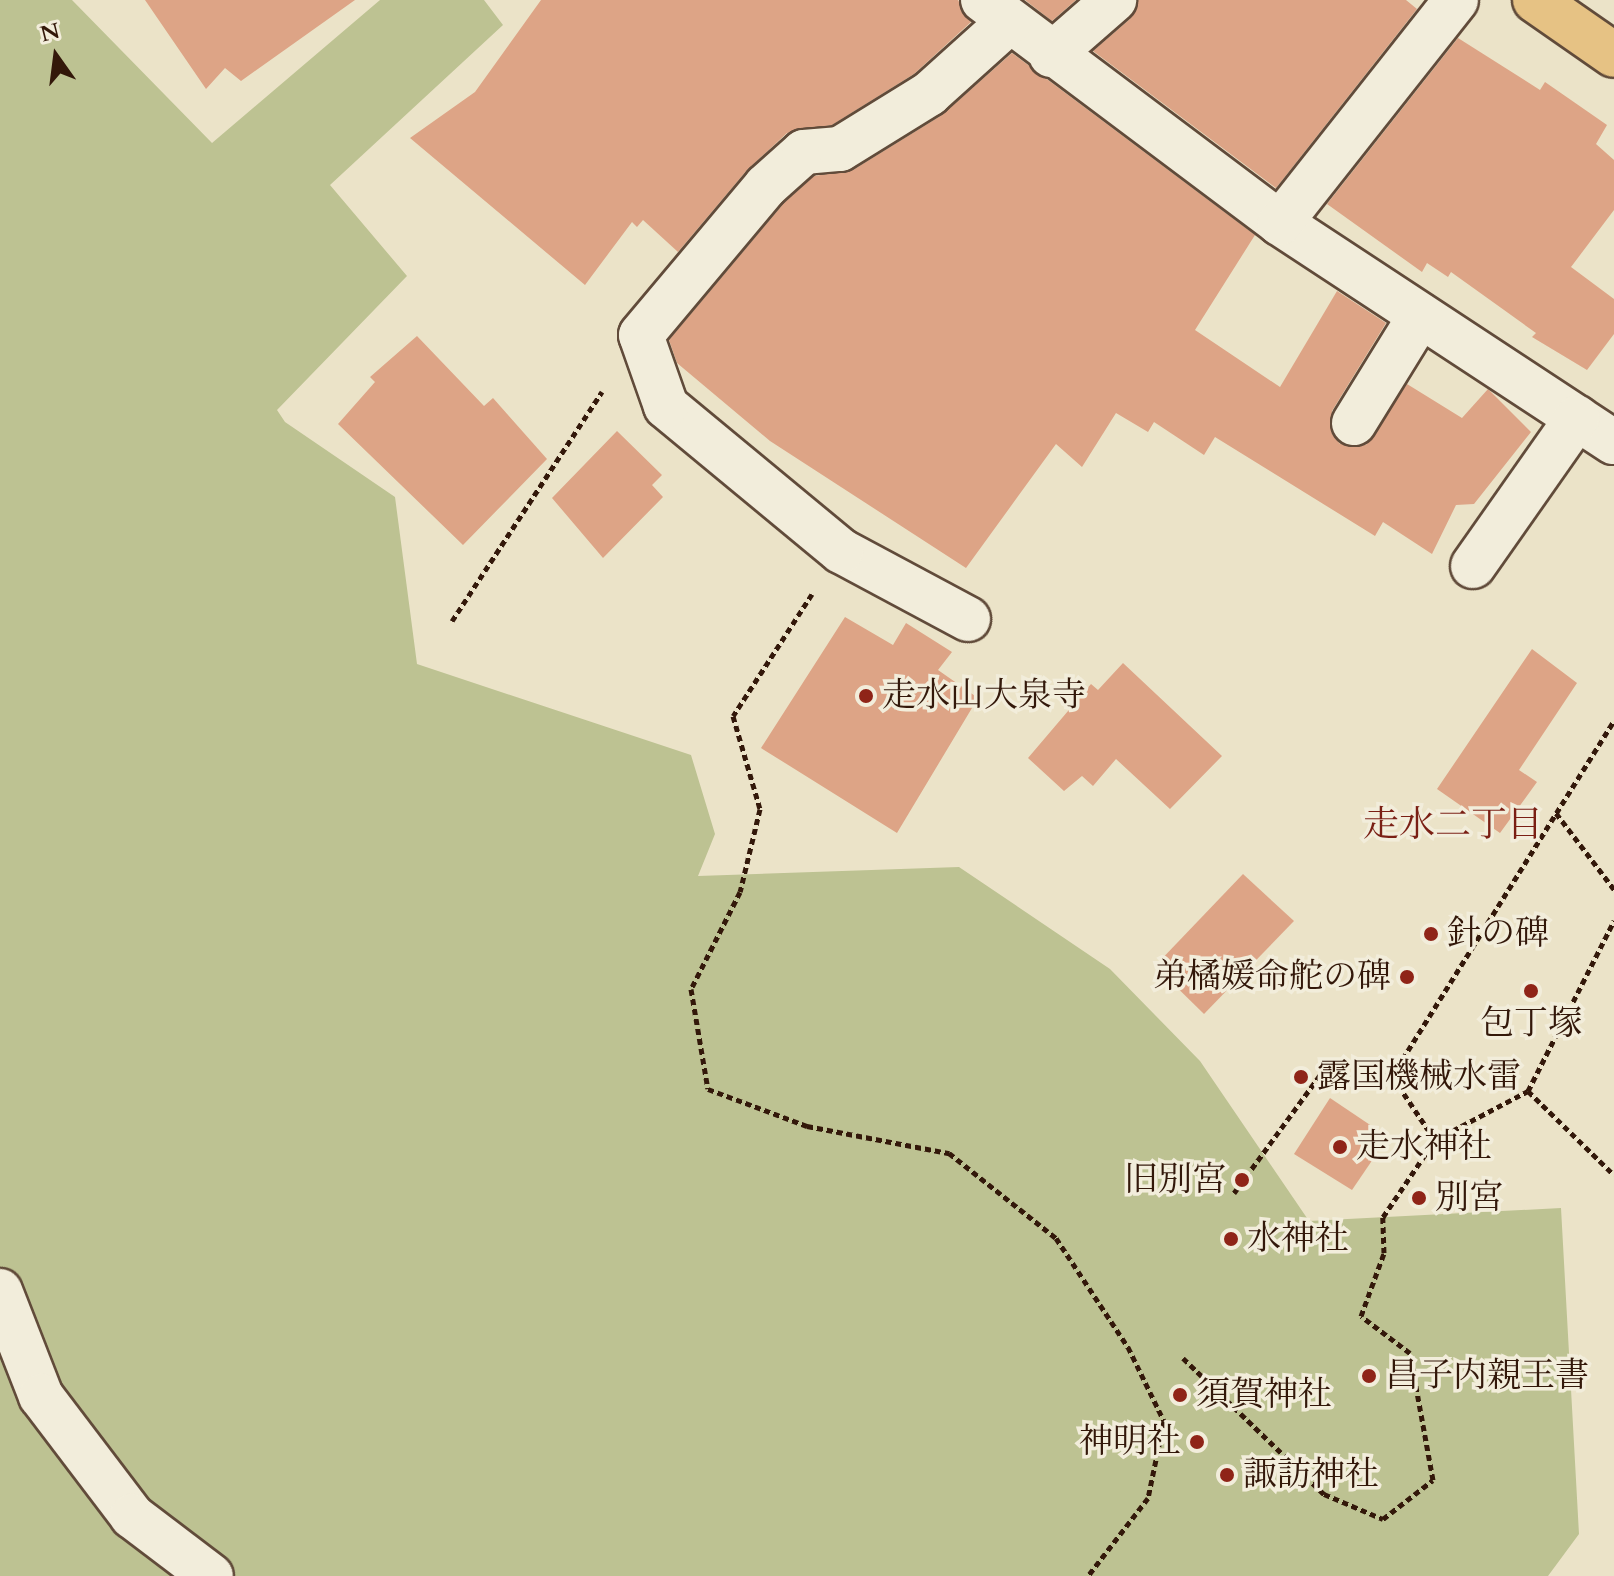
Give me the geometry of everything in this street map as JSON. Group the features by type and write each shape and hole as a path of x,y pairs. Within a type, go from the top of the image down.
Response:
{"highway":[{"path":"1535,0 1614,55"}],"street":[{"path":"1051,55 1114,0"},
{"path":"1280,223 1456,0"},
{"path":"968,619 841,551 666,406 641,335 766,186 804,152 840,149 929,94 996,11 1280,223 1614,442"},
{"path":"1354,423 1420,316"},
{"path":"1473,566 1577,418"},
{"path":"0,1291 41,1396 132,1516 211,1576"}],"path":[{"path":"452,621 641,335"},
{"path":"841,551 733,716 760,809 740,892 691,989 708,1089 807,1126 949,1153 1056,1238 1128,1347 1164,1421 1148,1498 1088,1576"},
{"path":"1392,1076 1614,721"},
{"path":"1556,813 1614,889"},
{"path":"1183,1358 1324,1494 1383,1519 1433,1480 1410,1353 1361,1316 1384,1253 1383,1217 1435,1140 1528,1091 1614,921"},
{"path":"1234,1193 1323,1071 1392,1076"},
{"path":"1392,1076 1435,1140"},
{"path":"1528,1091 1614,1175"}],"green space":[{"path":"0,0 72,0 212,143 380,0 484,0 503,25 330,185 407,276 277,410 285,422 395,497 417,664 691,755 715,834 698,876 959,867 1110,969 1200,1061 1309,1221 1561,1208 1579,1534 1548,1576 0,1576"}],"building":[{"path":"145,0 355,0 241,81 225,68 206,89"},
{"path":"541,0 958,0 971,22 914,74 832,125 787,133 747,170 678,252 643,220 637,227 632,222 585,285 410,138 475,92"},
{"path":"1025,0 1076,0 1052,21"},
{"path":"1138,0 1406,0 1417,9 1276,188 1093,51 1130,19"},
{"path":"1458,38 1540,90 1545,82 1607,125 1596,144 1614,160 1614,210 1571,267 1614,299 1614,334 1587,370 1532,337 1536,333 1451,272 1448,277 1427,263 1422,272 1327,204"},
{"path":"1012,53 1255,235 1195,330 1280,387 1337,291 1386,323 1332,411 1332,434 1340,444 1366,445 1407,384 1462,418 1488,389 1531,432 1474,504 1456,505 1432,554 1383,522 1375,536 1215,437 1204,455 1154,422 1148,432 1116,413 1082,467 1056,444 966,568 770,441 677,363 669,340 784,203 814,176 853,170 942,115"},
{"path":"417,336 484,406 493,398 547,459 463,545 338,424 375,382 370,377"},
{"path":"617,431 662,475 652,485 663,497 603,558 552,498"},
{"path":"845,617 893,645 906,623 952,652 938,670 978,698 897,833 761,748"},
{"path":"1532,649 1577,683 1519,770 1537,782 1500,833 1437,789"},
{"path":"1123,663 1222,756 1170,809 1116,759 1093,786 1082,776 1064,791 1028,758 1091,684 1098,690"},
{"path":"1243,874 1294,921 1204,1014 1155,966"},
{"path":"1330,1098 1388,1137 1352,1190 1294,1154"}],"place":[{"name":"走水山大泉寺","path":"866,696"},
{"name":"針の碑","path":"1431,934"},
{"name":"弟橘媛命舵の碑","path":"1407,977"},
{"name":"包丁塚","path":"1531,991"},
{"name":"露国機械水雷","path":"1301,1077"},
{"name":"走水神社","path":"1340,1147"},
{"name":"旧別宮","path":"1242,1180"},
{"name":"別宮","path":"1419,1198"},
{"name":"水神社","path":"1231,1239"},
{"name":"昌子内親王書","path":"1369,1376"},
{"name":"須賀神社","path":"1180,1395"},
{"name":"神明社","path":"1197,1442"},
{"name":"諏訪神社","path":"1227,1475"}],"district":[{"name":"走水二丁目","path":"1453,825"}]}
